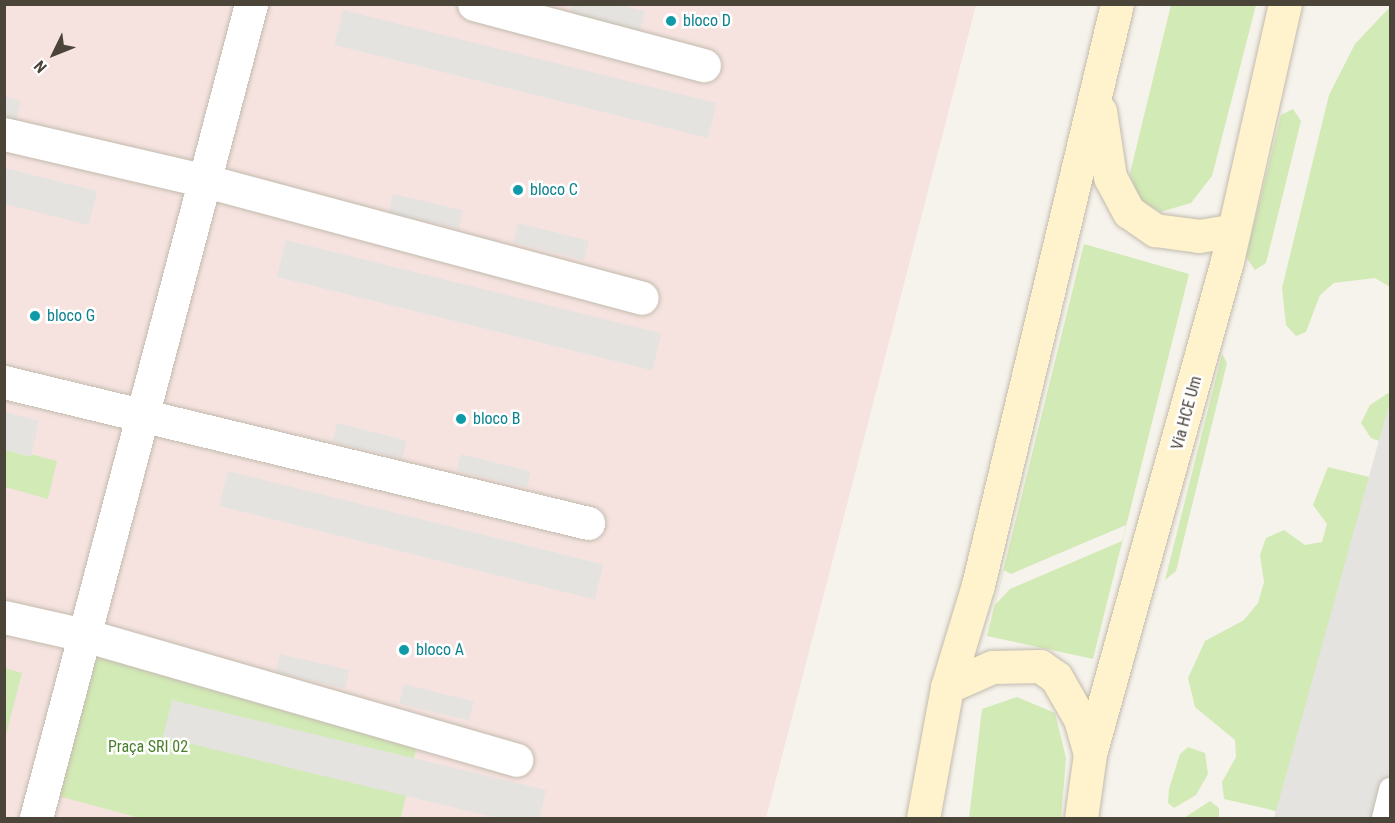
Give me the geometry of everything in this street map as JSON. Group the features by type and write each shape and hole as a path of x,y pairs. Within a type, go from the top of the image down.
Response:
{"main road":[{"path":"923,819 947,687 978,585 1118,4"},
{"name":"Via HCE Um","path":"1081,819 1090,754 1153,541 1285,4"},
{"path":"1100,79 1100,134 1110,177 1129,212 1155,230 1199,236 1230,231"},
{"path":"947,687 992,667 1040,666 1056,677 1080,719 1090,754"}],"street":[{"path":"36,819 84,635 146,417 251,4"},
{"path":"474,4 705,65"},
{"path":"4,134 206,181 642,298"},
{"path":"4,382 588,524"},
{"path":"4,617 84,635 516,760"}],"lane":[{"path":"1383,819 1390,789"}],"shaded area":[{"path":"572,4 619,5 645,11 640,31 570,14"},
{"path":"5,5 976,5 766,818 5,818"},
{"path":"343,10 717,103 708,138 334,45"},
{"path":"4,96 21,101 15,126 5,123"},
{"path":"5,168 97,191 89,225 4,204"},
{"path":"393,194 463,210 459,229 389,213"},
{"path":"518,223 589,241 584,260 513,242"},
{"path":"286,240 662,334 652,370 277,277"},
{"path":"1390,401 1390,818 1274,818"},
{"path":"5,412 39,421 31,457 5,450"},
{"path":"337,423 407,440 402,459 332,441"},
{"path":"461,454 531,471 527,488 457,470"},
{"path":"228,471 604,565 595,600 219,506"},
{"path":"280,654 349,670 345,688 276,673"},
{"path":"404,684 474,701 469,721 399,703"},
{"path":"172,700 546,790 540,818 497,818 163,737"}],"green space":[{"path":"1171,5 1256,5 1212,176 1191,203 1160,212 1138,198 1130,173"},
{"path":"1390,7 1390,287 1375,278 1334,283 1320,295 1306,332 1296,336 1286,325 1282,288 1329,95 1355,44"},
{"path":"1293,109 1301,121 1266,263 1255,270 1246,257 1281,115"},
{"path":"1084,244 1189,274 1093,659 987,636","holes":["1126,525 1122,541 1010,589 995,605 1004,570 1011,574"]},
{"path":"1222,354 1227,363 1176,571 1165,580"},
{"path":"1390,392 1390,445 1371,438 1361,423 1370,405"},
{"path":"4,447 57,461 48,499 5,487"},
{"path":"1328,467 1390,482 1306,818 1224,799 1222,782 1236,757 1235,740 1195,707 1188,678 1205,641 1244,620 1258,603 1264,582 1260,555 1266,538 1284,530 1305,545 1322,542 1327,524 1313,505"},
{"name":"Praça SRI 02","path":"94,656 416,749 401,818 140,818 58,796"},
{"path":"4,668 22,673 5,739"},
{"path":"1017,697 1055,713 1066,758 1061,818 969,818 982,709"},
{"path":"1188,747 1205,753 1208,774 1196,795 1174,808 1168,803 1169,789 1180,754"},
{"path":"1210,801 1219,808 1219,818 1184,818"}],"place":[{"name":"bloco D","path":"671,21"},
{"name":"bloco C","path":"518,190"},
{"name":"bloco G","path":"35,316"},
{"name":"bloco B","path":"461,419"},
{"name":"bloco A","path":"404,650"}]}
